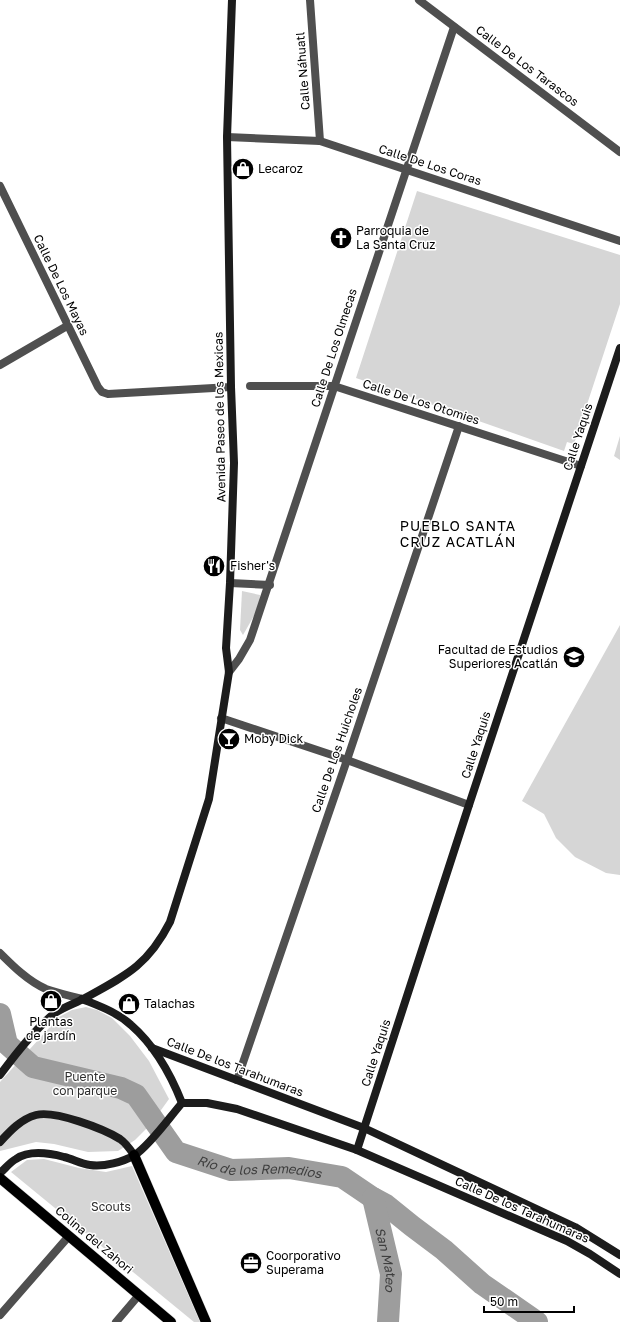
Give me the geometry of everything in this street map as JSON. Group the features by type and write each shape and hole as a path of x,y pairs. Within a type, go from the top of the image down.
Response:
{"main road":[{"name":"Avenida Paseo de los Mexicas","path":"2,1072 37,1031 56,1013 134,970 162,939 170,922 209,799 228,672 226,648 234,463 231,387 227,137 232,0"},
{"name":"Calle Yaquis","path":"357,1150 469,804 620,348"},
{"path":"82,999 100,1006 132,1025 152,1048"},
{"name":"Calle De los Tarahumaras","path":"152,1048 364,1128 575,1227 620,1255"},
{"name":"Calle De los Tarahumaras","path":"152,1048 175,1086 182,1103 207,1103 236,1109 357,1150 567,1241 620,1274"},
{"path":"0,1173 16,1158 27,1154 53,1154 91,1165 112,1164 134,1155 146,1145 182,1103"},
{"path":"0,1142 24,1120 48,1113 76,1121 122,1140 134,1155 206,1322"},
{"name":"Colina del Zahori","path":"0,1178 172,1322"}],"street":[{"name":"Calle Náhuatl","path":"310,0 320,141"},
{"name":"Calle De Los Tarascos","path":"419,0 620,152"},
{"name":"Calle De Los Olmecas","path":"228,672 239,659 250,640 270,585 334,386 454,26"},
{"name":"Calle De Los Coras","path":"227,137 320,141 620,241"},
{"name":"Calle De Los Mayas","path":"0,186 67,326 102,392 116,393 231,387"},
{"path":"0,365 67,326"},
{"name":"Calle De Los Otomies","path":"250,386 334,386 581,466"},
{"name":"Calle De Los Huicholes","path":"237,1080 347,760 459,426"},
{"path":"230,583 270,585"},
{"path":"221,718 347,760 469,804"},
{"path":"0,952 14,967 31,980 46,988 82,999"},
{"path":"0,1315 69,1236"},
{"path":"116,1322 139,1295"}],"green space":[{"path":"417,191 620,255 620,304 574,444 567,442 564,451 356,378"},
{"path":"620,436 620,460 614,456"},
{"path":"242,591 260,595 259,607 243,635 240,630"},
{"path":"620,625 620,875 606,873 575,857 556,838 544,814 522,801"},
{"name":"Puente con parque","path":"86,1007 97,1010 112,1018 130,1036 149,1061 169,1099 151,1124 135,1140 118,1151 88,1152 54,1144 36,1142 0,1151 0,1082 59,1017 72,1010"},
{"name":"Scouts","path":"44,1159 79,1168 106,1172 132,1166 200,1322 194,1322 11,1172 27,1160"}],"waterway":[{"name":"Río de los Remedios","path":"0,1014 7,1044 33,1067 121,1088 136,1095 176,1152 231,1170 289,1168 342,1177 386,1205 444,1250 482,1284 537,1322"},
{"name":"San Mateo","path":"373,1198 391,1274 388,1322"}],"place":[{"name":"Lecaroz","path":"243,169"},
{"name":"Parroquia de La Santa Cruz","path":"341,238"},
{"name":"Fisher's","path":"214,566"},
{"name":"Facultad de Estudios Superiores Acatlán","path":"574,657"},
{"name":"Moby Dick","path":"229,739"},
{"name":"Plantas de jardín","path":"51,1001"},
{"name":"Talachas","path":"129,1004"},
{"name":"Coorporativo Superama","path":"251,1263"}],"district":[{"name":"PUEBLO SANTA CRUZ ACATLÁN","path":"458,534"}]}
